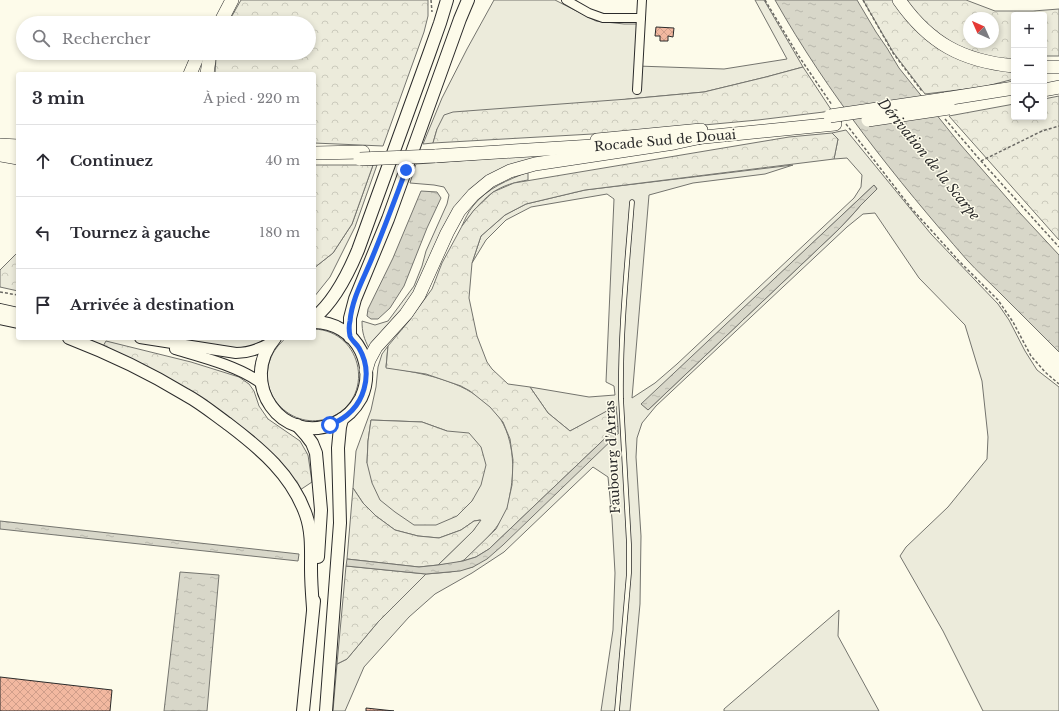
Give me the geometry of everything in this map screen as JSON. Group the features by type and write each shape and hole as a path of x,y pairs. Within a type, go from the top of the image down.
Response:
{"highway":[{"path":"215,16 223,0"},
{"path":"224,16 232,0"},
{"path":"899,0 909,14 923,29 933,38 946,46 977,60 1011,66"},
{"path":"191,72 196,60"},
{"path":"207,72 209,60"},
{"path":"1047,67 1059,67"},
{"path":"1047,83 1059,81"},
{"path":"1047,89 1059,87"},
{"name":"Rocade Sud de Douai","path":"946,108 1011,89"},
{"name":"Rocade Sud de Douai","path":"436,153 946,108 1011,96"},
{"name":"Rocade Sud de Douai","path":"316,160 361,155 564,149 702,137 836,117"},
{"path":"366,370 369,360 376,347 406,314 419,295 447,233 459,211 473,195 490,181 510,171 535,164 674,143 702,137"},
{"path":"8,148 16,155"},
{"name":"Rocade Sud de Douai","path":"318,152 361,155"}],"main road":[{"path":"316,316 335,294 348,273 358,250 447,0"},
{"path":"350,337 350,318 355,299 388,219 468,0"},
{"path":"0,318 16,322"},
{"path":"274,340 268,347 260,371 264,396 275,412 286,420 297,425 310,428 330,425 342,419 352,411 359,401 366,383 366,370 364,358 358,346 345,332 334,326 322,322 316,322"},
{"path":"74,340 140,370 186,395 247,438 274,462 296,492 309,524 311,539 313,608"},
{"path":"326,711 340,523 338,452 342,419"},
{"path":"297,425 309,438 314,448 321,510 303,711"}],"street":[{"path":"566,0 589,13 603,18 641,18"},
{"path":"637,90 642,0"},
{"path":"0,309 16,313"},
{"path":"0,314 16,314"},
{"path":"146,340 216,361 249,375 261,383"},
{"path":"152,340 236,353 254,351 274,340"}],"lane":[{"name":"Faubourg d'Arras","path":"617,711 629,573 629,544 621,383 624,304 632,202"}],"path":[{"path":"765,0 836,117 856,138 912,209 959,261 998,300 1013,322 1031,356 1045,372 1059,384"},
{"path":"863,0 893,52 925,94"},
{"path":"946,108 981,161 1059,247"},
{"path":"981,161 1042,131 1059,126"},
{"path":"0,292 16,295"}],"green space":[{"path":"241,0 428,0 428,16 424,32 383,146 316,143 316,72 215,72 216,60 316,60 316,16 232,16"},
{"path":"494,0 555,0 596,21 637,24 637,66 724,69 787,59 755,0 764,0 803,67 704,92 628,99 437,129 433,143 423,144 442,98"},
{"path":"863,0 966,0 995,11 1059,9 1059,56 1047,56 1047,12 1011,12 1011,80 983,87 925,94 893,52"},
{"path":"803,67 832,111 758,120 628,132 433,143 437,129 444,115 453,112 704,92"},
{"path":"1059,96 1059,240 949,116 1011,105 1011,120 1047,120 1047,98"},
{"path":"846,130 931,234 998,304 1009,320 1037,370 1059,387 1059,711 983,711 943,631 900,556 906,547 948,507 987,459 988,437 982,381 965,325 919,278 875,213 863,214 847,227 656,406 642,423 637,438 636,457 641,536 640,604 630,711 601,711 613,630 615,573 608,477 593,467 504,552 472,573 435,594 409,617 364,667 345,711 333,711 337,664 347,659 378,622 426,574 450,572 473,567 618,434 616,407 570,431 548,413 530,387 589,397 615,395 614,386 606,382 614,199 607,194 531,207 506,220 486,240 472,263 481,236 505,215 526,204 585,190 793,165 765,174 693,183 649,195 632,398 655,383 677,364 854,198 861,187 862,175 847,158 834,159 838,139 832,133","holes":["874,185 877,189 839,229 648,410 642,404"]},
{"path":"832,133 838,139 834,159 585,190 526,204 505,215 481,236 472,263 469,298 477,336 487,362 492,369 508,384 530,387 548,413 570,431 616,406 618,426 489,549 476,557 463,561 496,529 507,508 512,485 513,460 510,439 503,422 490,407 470,391 461,386 426,374 386,368 388,346 432,289 442,263 462,226 474,210 493,192 514,183 789,137"},
{"path":"553,154 554,156 490,174 427,268 406,307 369,348 362,329 362,321 375,325 388,321 414,286 426,251 447,204 449,195 444,187 410,183 416,164"},
{"path":"316,165 373,165 352,224 333,253 316,266"},
{"path":"373,165 377,165 355,227 330,277 316,294 316,266 333,253 352,224"},
{"path":"528,172 528,180 514,183 496,190 476,208 462,226 471,208 491,189"},
{"path":"16,254 16,291 0,287 0,270"},
{"path":"316,329 331,333 344,341 353,353 358,368 358,382 354,397 344,409 329,418 316,421 291,415 273,398 269,386 267,373 271,357 283,340 316,340"},
{"path":"186,340 263,340 252,346 238,348"},
{"path":"106,341 191,362 239,377 249,384 254,391 259,406 268,419 300,441 308,455 312,482 300,490 277,459 102,348"},
{"path":"388,346 386,367 428,375 466,390 490,406 504,425 511,447 513,471 509,503 502,520 492,533 462,561 438,565 473,531 480,520 474,521 461,530 439,538 418,536 395,530 376,516 363,503 353,488 356,451 371,410 376,387 378,367 382,354","holes":["371,420 422,422 447,431 367,463"]},
{"path":"371,420 422,422 447,431 469,433 481,447 486,465 481,485 472,501 457,516 436,525 414,525 380,500 372,483 367,463"},
{"path":"353,488 363,503 376,516 395,530 418,536 439,538 461,530 474,521 481,520 473,531 438,565 419,567 347,559"},
{"path":"346,566 426,574 378,622 347,659 337,664"},
{"path":"839,610 838,636 879,711 724,711 724,709"}],"water":[{"name":"Dérivation de la Scarpe","path":"775,0 857,0 899,68 960,144 1059,255 1059,352 967,260 914,198 840,102 817,69"},
{"path":"874,185 877,189 839,229 648,410 641,404"},
{"path":"421,191 437,192 441,198 427,228 404,286 390,308 378,319 371,319 367,316 368,309 393,258"},
{"path":"618,426 618,434 503,545 487,559 473,567 460,571 426,574 346,566 347,559 419,567 463,561 476,557 489,549"},
{"path":"0,521 299,554 298,561 0,529"},
{"path":"180,572 219,575 207,711 164,711"}],"building":[{"path":"656,27 674,28 673,37 668,36 668,41 660,41 660,36 655,36"},
{"path":"0,677 112,690 110,711 0,711"},
{"path":"366,708 394,711 366,711"}],"route":[{"path":"330,425 347,416 352,411 359,401 366,383 364,358 358,346 350,337 350,318 355,299 388,219 406,170"}]}
